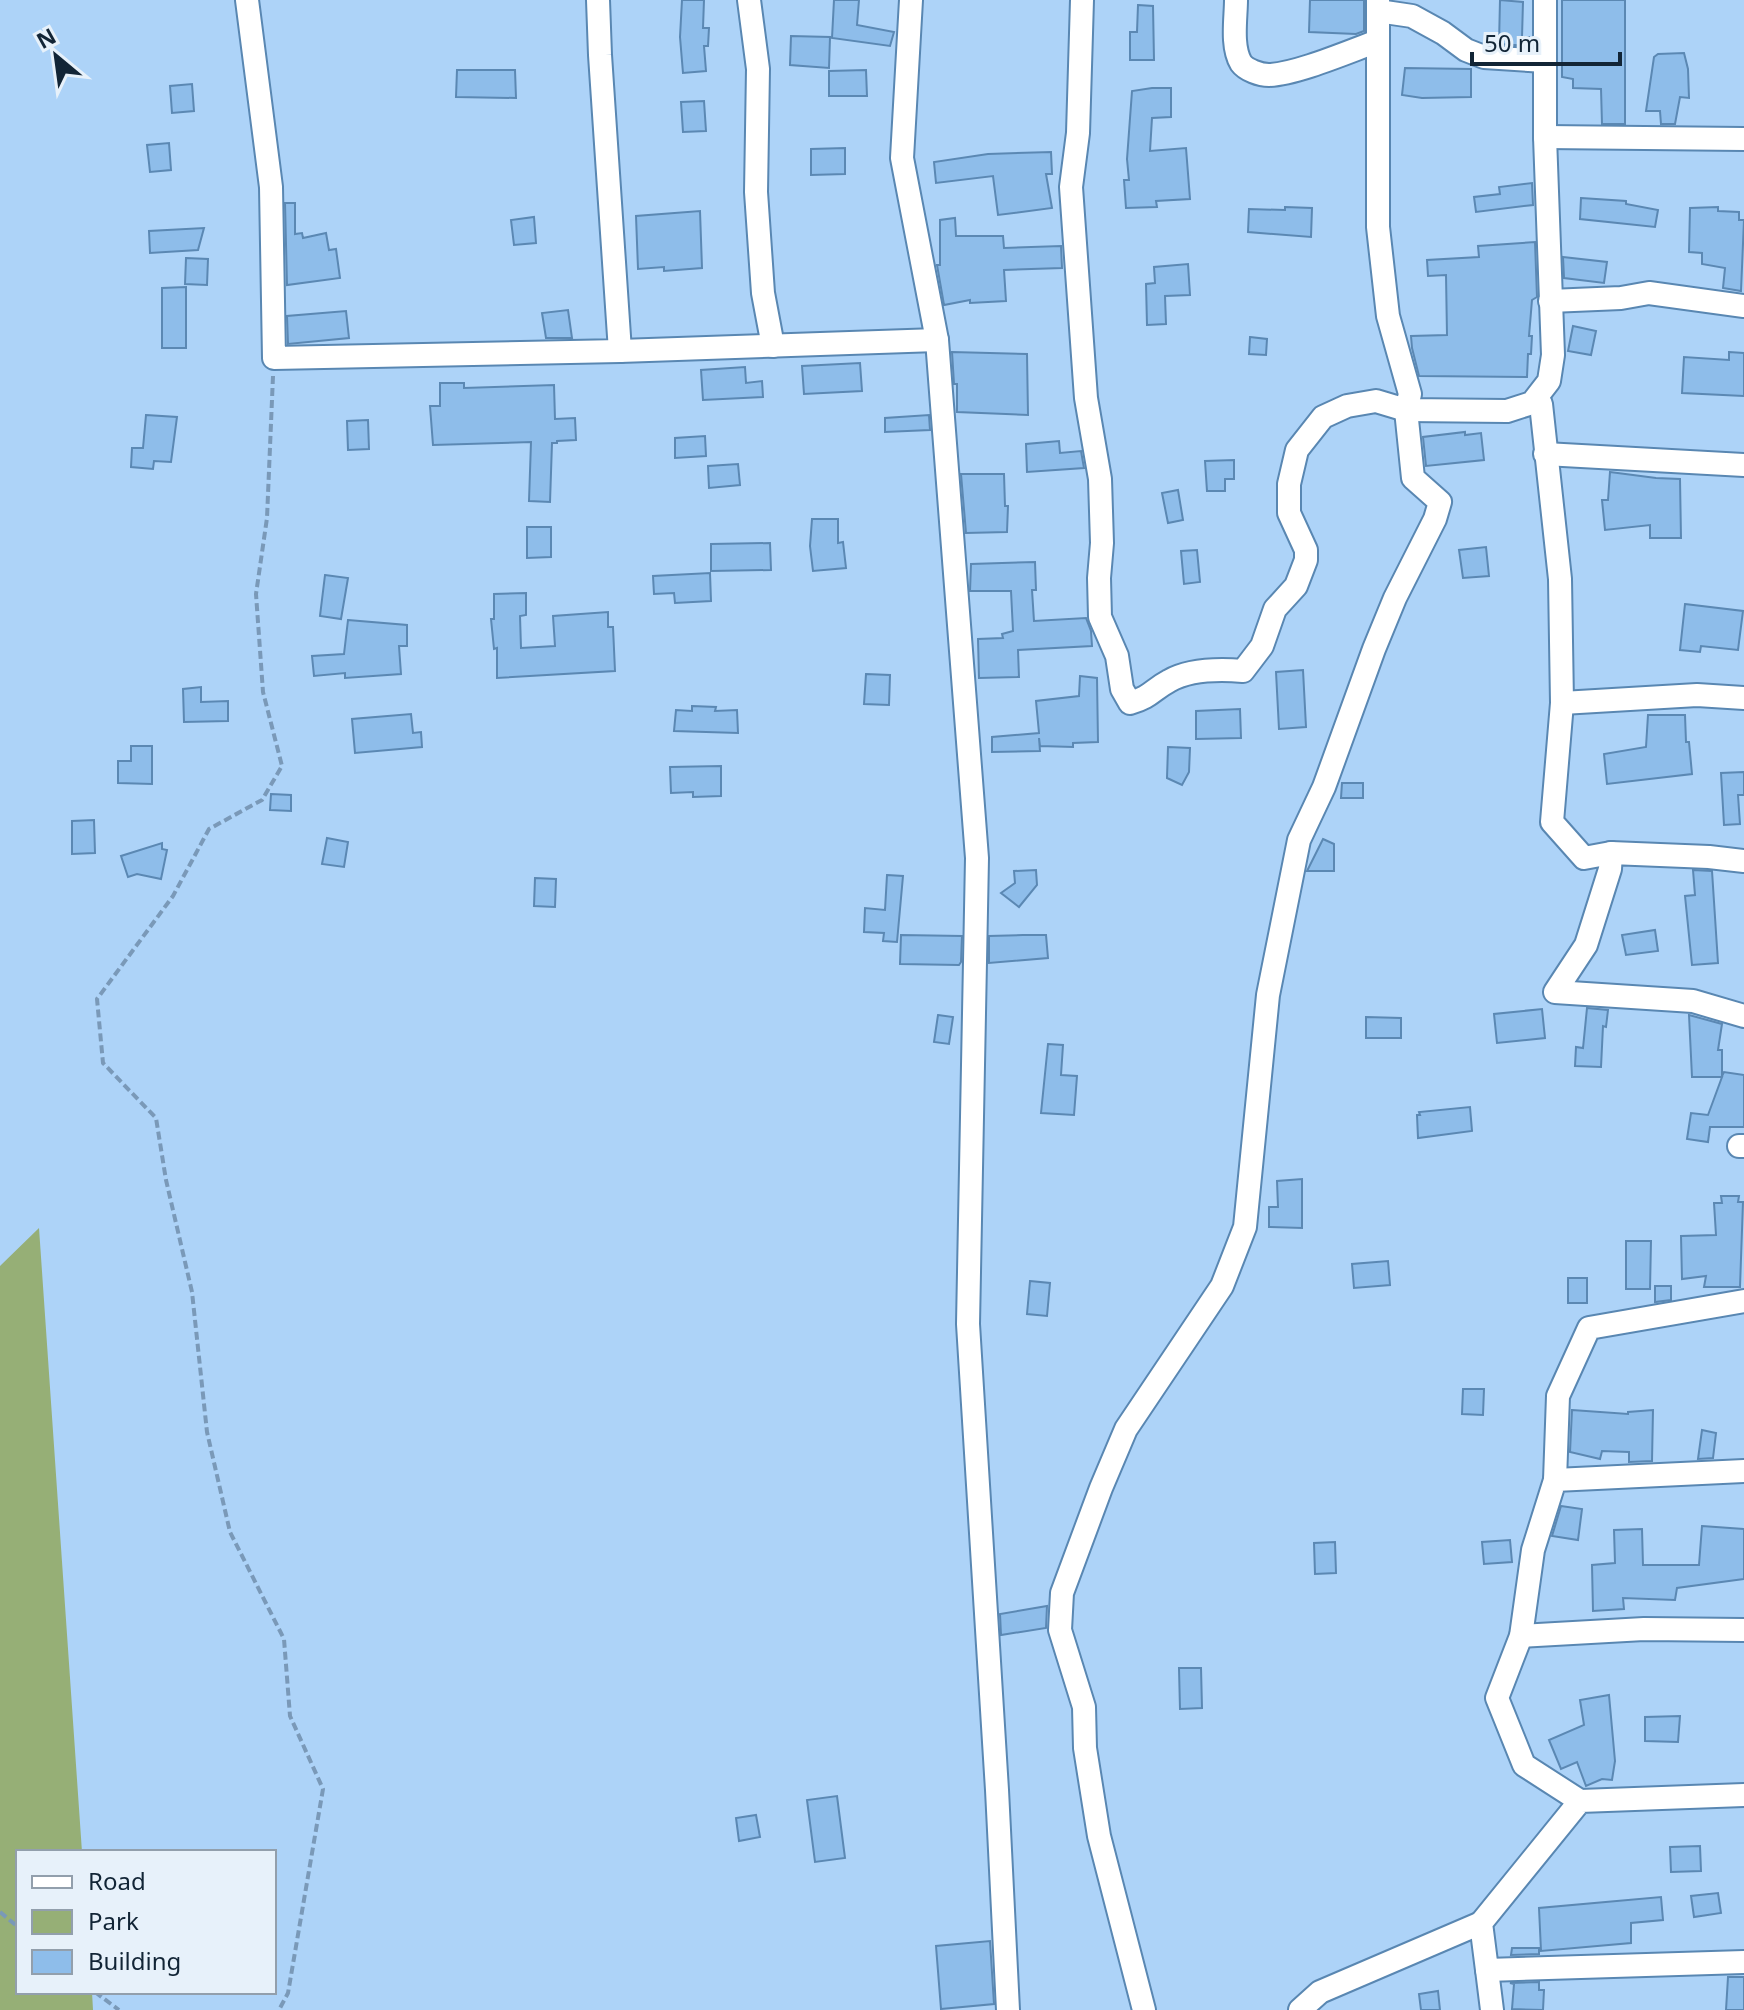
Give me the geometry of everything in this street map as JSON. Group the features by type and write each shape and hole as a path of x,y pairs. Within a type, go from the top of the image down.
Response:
{"street":[{"path":"247,0 271,187 274,358 937,340"},
{"path":"598,0 620,351"},
{"path":"749,0 758,69 756,192 763,293 773,346"},
{"path":"911,0 902,158 937,340 977,858 968,1324 1008,2010"},
{"path":"1082,0 1078,133 1071,187 1086,398 1100,479 1100,617 1117,656 1122,689 1130,703 1147,698 1169,681 1199,672 1243,671 1262,646 1275,609 1296,586 1306,560 1306,550 1289,513 1289,484 1297,450 1323,417 1347,406 1376,401 1406,410 1484,412 1541,404 1560,579 1562,703 1552,822 1584,858 1611,853 1744,861"},
{"path":"1236,0 1236,45 1241,62 1251,71 1268,75 1312,64 1378,41"},
{"path":"1532,403 1549,381 1553,355 1545,137 1545,0"},
{"path":"1144,2010 1099,1836 1085,1748 1084,1707 1060,1630 1062,1593 1126,1429 1222,1286 1245,1227 1268,995 1299,840 1324,787 1384,623 1435,519 1440,502 1413,478 1406,410 1410,394 1388,316 1378,227 1378,5 1412,16 1466,50 1484,57 1545,61"},
{"path":"1545,137 1744,139"},
{"path":"1550,301 1621,298 1649,293 1744,306"},
{"path":"1545,454 1744,465"},
{"path":"1562,703 1697,695 1744,698"},
{"path":"1611,853 1610,869 1586,945 1555,992 1693,1001 1744,1016"},
{"path":"1744,1301 1589,1328 1558,1396 1555,1480 1533,1550 1521,1636 1497,1698 1524,1765 1580,1801 1744,1795"},
{"path":"1555,1480 1744,1471"},
{"path":"1521,1636 1644,1629 1744,1630"},
{"path":"1300,2010 1320,1992 1481,1923 1580,1801"},
{"path":"1481,1923 1492,2010"},
{"path":"1487,1970 1744,1962"}],"path":[{"path":"274,358 267,518 256,594 263,692 282,766 262,800 209,829 173,896 97,999 103,1063 156,1118 166,1180 192,1292 207,1432 230,1532 284,1639 290,1716 323,1789 288,1993 279,2010"},
{"path":"0,1912 16,1925"},
{"path":"98,1994 119,2010"}],"green space":[{"path":"39,1228 82,1850 16,1850 16,1994 92,1994 93,2010 0,2010 0,1266"}],"building":[{"path":"682,0 704,0 703,28 709,28 708,46 704,46 706,71 683,73 680,37"},
{"path":"834,0 859,0 857,25 894,32 890,46 832,38"},
{"path":"1310,0 1364,0 1364,31 1356,34 1309,32"},
{"path":"1500,0 1523,2 1522,37 1529,37 1529,46 1499,44"},
{"path":"1562,0 1625,0 1625,124 1602,124 1601,89 1573,88 1573,79 1562,77"},
{"path":"1138,5 1153,6 1154,60 1130,60 1130,32 1137,32"},
{"path":"791,36 830,37 829,68 790,65"},
{"path":"1684,53 1689,98 1680,97 1675,124 1661,124 1660,111 1646,111 1654,57 1658,54"},
{"path":"1405,68 1471,69 1471,97 1422,98 1402,95"},
{"path":"457,70 515,70 516,98 456,97"},
{"path":"866,70 867,96 829,96 829,71"},
{"path":"192,84 194,111 172,113 170,86"},
{"path":"1171,88 1171,117 1152,118 1150,151 1186,148 1190,199 1156,201 1157,207 1126,208 1124,180 1129,180 1127,159 1132,91"},
{"path":"704,101 706,131 683,132 681,102"},
{"path":"169,143 171,170 150,172 147,145"},
{"path":"845,148 845,174 811,175 811,149"},
{"path":"1051,152 1052,174 1046,174 1052,208 998,215 993,176 936,183 934,162 988,154"},
{"path":"1532,183 1533,205 1476,212 1474,197 1500,194 1499,187"},
{"path":"1581,198 1626,201 1626,204 1658,210 1655,227 1580,219"},
{"path":"285,203 295,203 295,234 302,233 303,238 326,233 329,250 336,249 340,278 287,285"},
{"path":"1285,207 1312,208 1311,237 1248,232 1249,209 1285,210"},
{"path":"1718,207 1718,211 1739,212 1739,220 1744,220 1741,291 1723,288 1725,268 1702,264 1702,253 1689,252 1690,208"},
{"path":"700,211 702,268 664,271 664,267 638,269 636,216"},
{"path":"534,217 536,243 514,245 511,220"},
{"path":"955,218 956,236 1003,236 1004,248 1061,246 1062,268 1004,270 1006,301 970,303 970,300 944,305 937,265 940,265 940,220"},
{"path":"204,228 198,250 150,253 149,231"},
{"path":"1535,242 1537,297 1532,300 1531,354 1528,354 1527,377 1419,376 1411,336 1447,335 1446,275 1428,276 1427,260 1479,257 1478,246"},
{"path":"1563,257 1607,262 1604,283 1564,278"},
{"path":"186,258 208,259 207,285 185,284"},
{"path":"1188,264 1190,295 1165,296 1166,324 1147,325 1146,284 1155,283 1154,267"},
{"path":"186,287 186,348 162,348 162,288"},
{"path":"568,310 572,338 546,338 542,313"},
{"path":"346,311 349,338 288,344 287,316"},
{"path":"1573,326 1596,331 1591,355 1568,351"},
{"path":"1250,337 1267,339 1266,355 1249,354"},
{"path":"952,352 1027,354 1028,415 957,412"},
{"path":"1729,352 1744,353 1744,396 1682,393 1684,357 1729,360"},
{"path":"860,363 862,391 804,394 802,366"},
{"path":"745,367 746,383 762,381 763,397 703,400 701,370"},
{"path":"440,383 464,383 464,388 554,385 555,419 575,418 576,440 552,443 550,502 529,501 531,442 433,445 430,406 440,406"},
{"path":"146,415 177,417 171,462 154,461 153,469 131,467 132,448 143,448"},
{"path":"929,415 930,430 885,432 885,418"},
{"path":"368,420 369,449 348,450 347,421"},
{"path":"1465,432 1465,435 1481,433 1484,460 1426,466 1423,437"},
{"path":"705,436 706,456 675,458 675,438"},
{"path":"1059,441 1060,453 1081,451 1084,468 1027,472 1026,444"},
{"path":"1234,460 1234,479 1225,479 1225,491 1207,491 1205,461"},
{"path":"738,464 740,485 709,488 708,466"},
{"path":"1610,472 1680,479 1681,538 1650,538 1650,525 1605,530 1602,500 1608,500"},
{"path":"961,474 1004,474 1007,532 966,533"},
{"path":"1178,490 1183,520 1168,523 1162,493"},
{"path":"812,519 838,519 838,543 843,542 846,568 813,571 810,546"},
{"path":"527,527 551,527 551,557 527,558"},
{"path":"770,543 771,570 711,571 711,544"},
{"path":"1486,547 1489,576 1463,578 1459,550"},
{"path":"1197,550 1200,582 1184,584 1181,551"},
{"path":"1035,562 1036,590 1032,590 1034,621 1086,618 1092,646 1018,650 1019,677 979,678 978,639 1003,638 1002,634 1013,631 1011,591 970,591 971,564"},
{"path":"710,573 711,601 675,603 674,593 654,594 653,576"},
{"path":"325,575 348,578 341,619 320,616"},
{"path":"526,593 526,615 520,616 521,648 555,646 553,616 608,612 608,627 613,627 615,671 497,678 497,648 494,649 491,619 494,619 494,594"},
{"path":"1685,604 1743,611 1738,650 1701,646 1700,652 1680,650"},
{"path":"348,620 407,625 407,646 399,646 401,674 345,678 345,673 314,676 312,656 344,654"},
{"path":"1303,670 1306,727 1279,729 1276,672"},
{"path":"866,674 890,675 889,705 864,704"},
{"path":"1080,676 1097,678 1098,742 1073,743 1073,747 1040,746 1039,738 1040,751 992,752 992,737 1039,733 1036,701 1079,696"},
{"path":"201,687 201,702 228,701 228,721 184,722 183,689"},
{"path":"692,706 716,707 715,711 737,710 738,733 674,731 676,710 692,711"},
{"path":"1240,709 1241,738 1196,739 1196,711"},
{"path":"411,714 413,733 421,732 422,747 355,753 352,719"},
{"path":"1648,715 1685,715 1692,774 1607,784 1604,754 1646,747"},
{"path":"131,746 152,746 152,784 118,783 118,761 131,761"},
{"path":"1168,747 1190,748 1189,772 1182,785 1167,778"},
{"path":"721,766 721,796 693,797 693,792 671,793 670,767"},
{"path":"1744,772 1744,795 1738,795 1740,824 1724,825 1721,773"},
{"path":"1342,783 1363,783 1363,798 1341,798"},
{"path":"271,794 291,795 291,811 270,810"},
{"path":"94,820 95,853 72,854 72,821"},
{"path":"327,838 348,842 344,867 322,864"},
{"path":"1323,839 1334,844 1334,871 1307,871"},
{"path":"162,843 162,849 167,850 161,879 137,874 128,877 121,856"},
{"path":"1036,870 1037,885 1019,907 1001,893 1015,883 1014,871"},
{"path":"1693,870 1712,871 1718,963 1692,965 1685,896 1695,895"},
{"path":"887,875 903,876 897,942 883,941 884,933 864,932 865,908 885,910"},
{"path":"535,878 556,879 555,907 534,906"},
{"path":"1655,930 1658,951 1626,955 1622,935"},
{"path":"901,935 962,936 961,962 959,965 900,964"},
{"path":"1046,935 1048,958 989,963 989,936"},
{"path":"1587,1008 1608,1010 1606,1027 1603,1026 1601,1067 1575,1066 1576,1047 1583,1048"},
{"path":"1542,1009 1545,1038 1497,1043 1494,1014"},
{"path":"938,1015 953,1017 949,1044 934,1042"},
{"path":"1689,1015 1722,1024 1718,1050 1722,1050 1722,1076 1724,1072 1744,1075 1744,1127 1710,1127 1708,1142 1687,1139 1691,1113 1708,1115 1722,1077 1692,1077"},
{"path":"1366,1017 1401,1018 1401,1038 1366,1038"},
{"path":"1048,1044 1063,1045 1061,1075 1077,1076 1074,1115 1041,1113"},
{"path":"1470,1107 1472,1131 1418,1138 1419,1112"},
{"path":"1302,1179 1302,1228 1269,1227 1269,1207 1278,1207 1277,1181"},
{"path":"1721,1196 1739,1196 1738,1202 1743,1202 1740,1287 1704,1287 1706,1276 1682,1279 1681,1236 1716,1235 1714,1203 1722,1203"},
{"path":"1626,1241 1651,1241 1650,1289 1626,1289"},
{"path":"1388,1261 1390,1285 1354,1288 1352,1264"},
{"path":"1568,1278 1587,1278 1587,1303 1568,1303"},
{"path":"1030,1281 1050,1283 1047,1316 1027,1314"},
{"path":"1655,1286 1671,1286 1671,1300 1655,1302"},
{"path":"1463,1389 1484,1389 1483,1415 1462,1414"},
{"path":"1572,1410 1628,1414 1653,1410 1652,1461 1629,1462 1629,1452 1602,1451 1600,1459 1570,1452"},
{"path":"1702,1430 1716,1433 1713,1458 1698,1459"},
{"path":"1561,1506 1582,1509 1578,1540 1552,1536"},
{"path":"1702,1526 1744,1529 1744,1579 1677,1588 1675,1600 1623,1598 1624,1609 1593,1611 1592,1565 1615,1563 1614,1530 1642,1529 1643,1565 1699,1565"},
{"path":"1510,1540 1512,1562 1484,1564 1482,1542"},
{"path":"1335,1542 1336,1573 1315,1574 1314,1543"},
{"path":"1047,1606 1046,1628 1001,1635 1000,1614"},
{"path":"1179,1668 1201,1668 1202,1708 1180,1709"},
{"path":"1609,1695 1615,1761 1612,1780 1602,1779 1586,1786 1577,1762 1561,1769 1549,1740 1584,1725 1580,1700"},
{"path":"1680,1716 1678,1742 1645,1741 1645,1717"},
{"path":"837,1796 845,1858 815,1862 807,1800"},
{"path":"756,1815 760,1837 739,1841 736,1818"},
{"path":"1700,1846 1701,1871 1671,1872 1670,1847"},
{"path":"1718,1893 1721,1913 1694,1917 1691,1896"},
{"path":"1661,1897 1663,1920 1631,1923 1631,1943 1541,1951 1539,1908"},
{"path":"990,1941 994,2004 941,2009 936,1946"},
{"path":"1512,1948 1539,1948 1539,1954 1511,1955"},
{"path":"1728,1977 1744,1977 1744,2010 1726,2010"},
{"path":"1539,1982 1539,1990 1544,1990 1543,2010 1512,2009 1514,1984 1510,1983"},
{"path":"1438,1991 1440,2010 1421,2010 1419,1994"}]}
